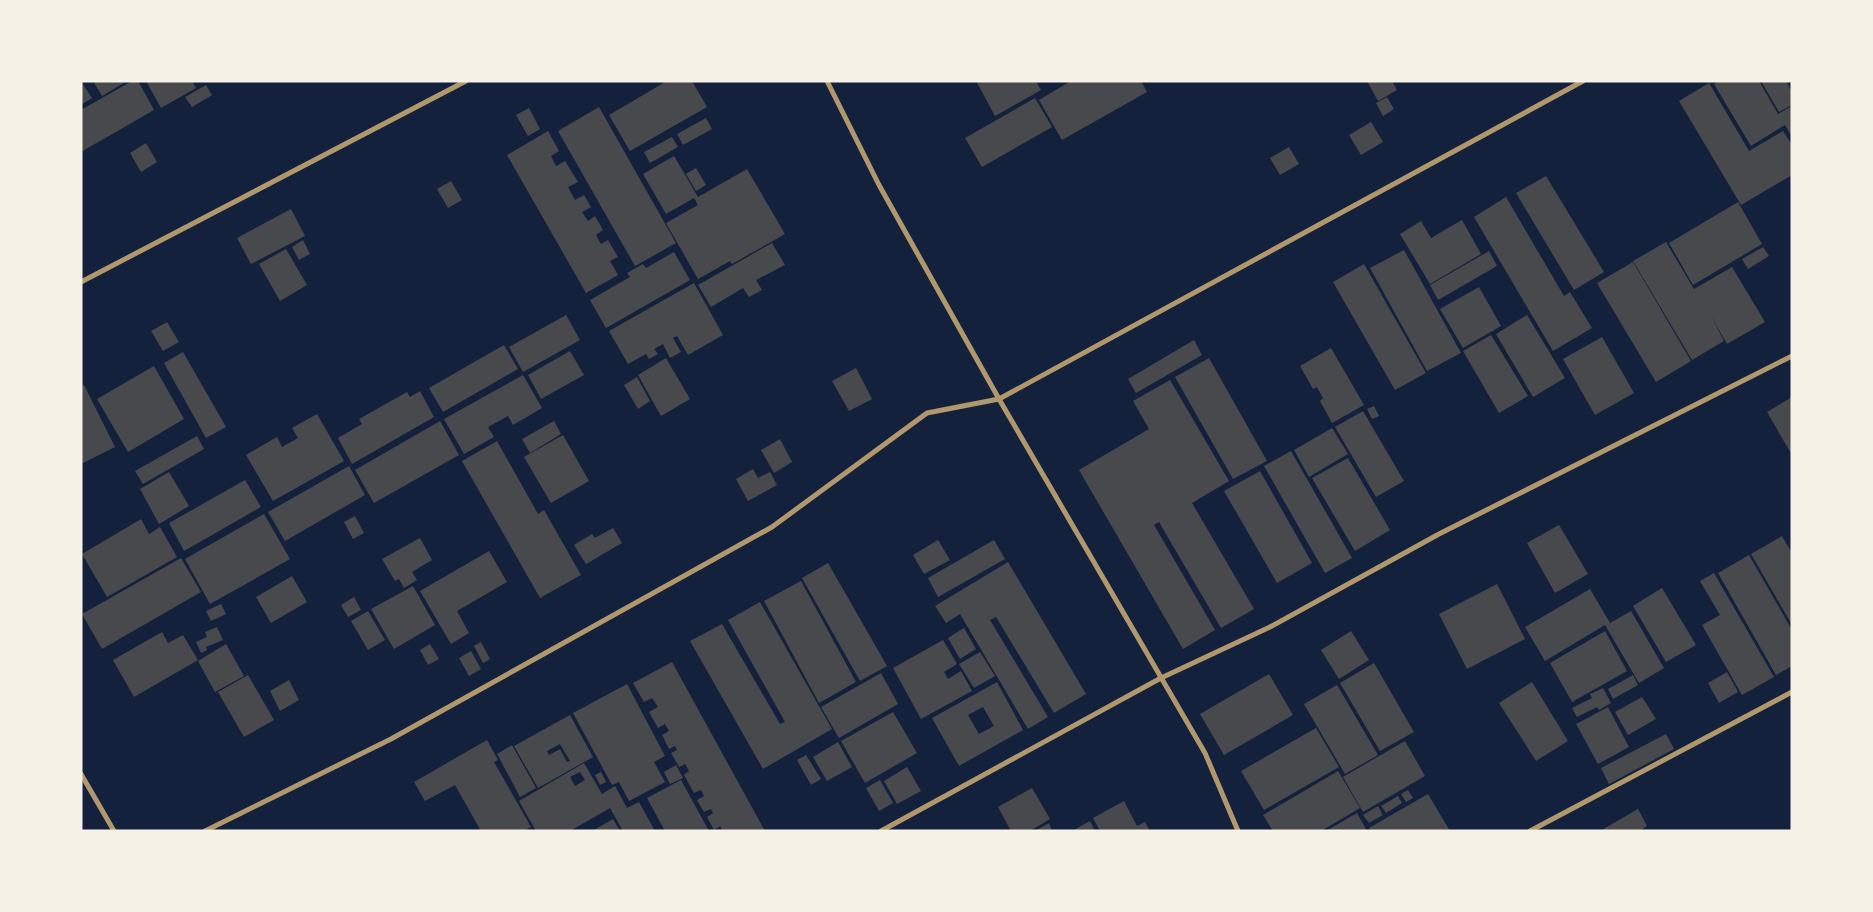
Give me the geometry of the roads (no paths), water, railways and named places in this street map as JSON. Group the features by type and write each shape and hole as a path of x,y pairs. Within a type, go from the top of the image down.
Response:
{"street":[{"path":"81,282 466,81"},
{"path":"827,81 879,185 999,399 1204,753 1238,831"},
{"path":"205,831 391,739 772,527 927,413 999,399 1583,81"},
{"path":"881,831 1161,678 1270,627 1440,534 1792,356"},
{"path":"1530,831 1792,692"},
{"path":"81,774 114,831"}]}
